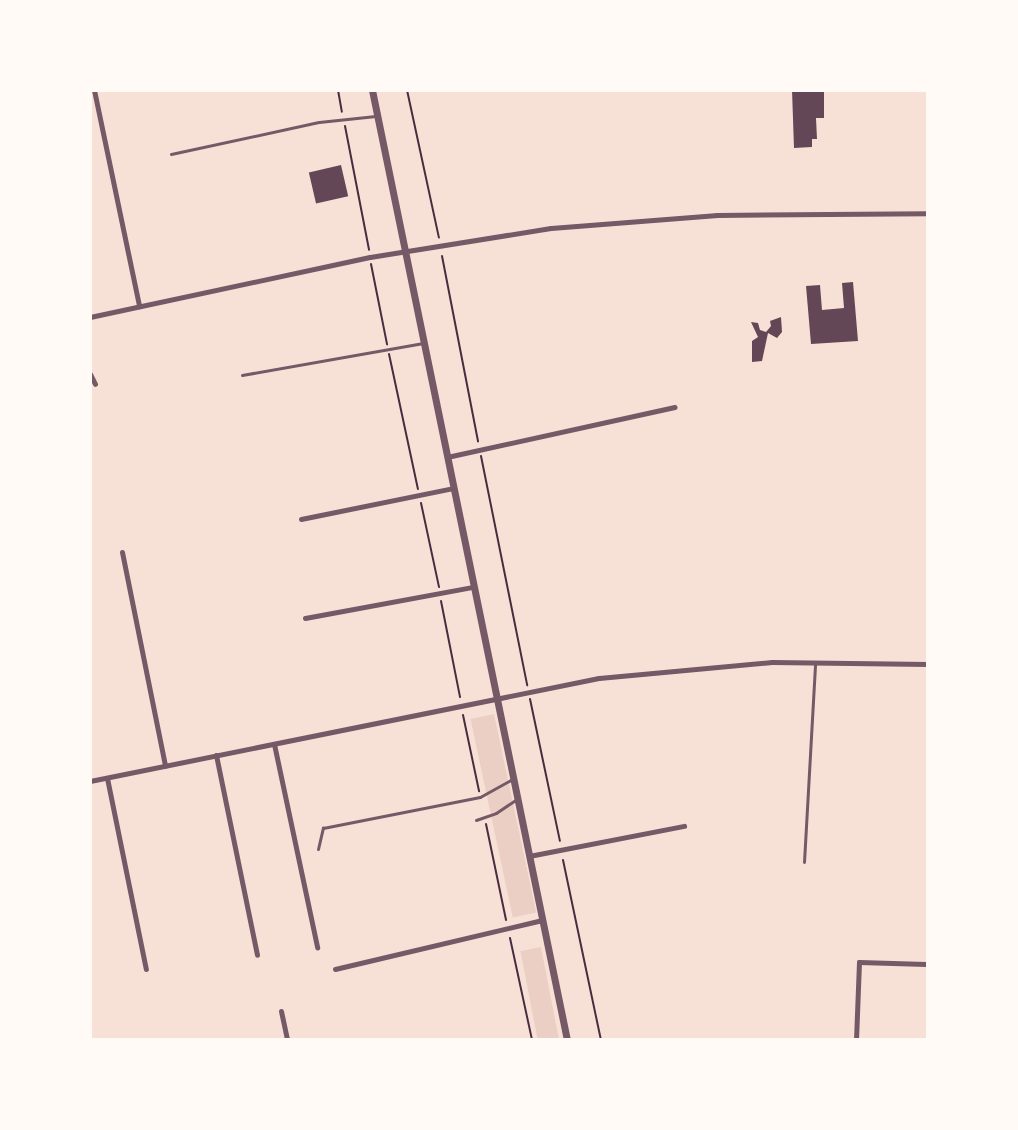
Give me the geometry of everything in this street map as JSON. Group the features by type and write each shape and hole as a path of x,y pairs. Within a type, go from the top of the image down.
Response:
{"street":[{"path":"94,90 139,306"},
{"path":"372,90 567,1040"},
{"path":"90,317 370,257 551,228 663,218 928,213"},
{"path":"90,374 95,384"},
{"path":"447,457 675,407"},
{"path":"301,519 453,488"},
{"path":"122,552 165,766"},
{"path":"305,618 473,587"},
{"path":"90,781 528,690 671,669 815,661 928,664"},
{"path":"274,744 317,947"},
{"path":"216,755 257,955"},
{"path":"107,778 146,969"},
{"path":"529,856 684,826"},
{"path":"335,969 542,920"},
{"path":"856,1040 859,962 926,964"},
{"path":"281,1011 287,1040"}],"lane":[{"path":"171,154 319,122 377,115"},
{"path":"242,375 423,343"},
{"path":"804,862 815,661"},
{"path":"318,849 323,828 480,797 513,779"},
{"path":"476,820 485,818 517,798"}],"path":[{"path":"338,90 480,797"},
{"path":"407,90 601,1040"},
{"path":"485,818 532,1040"}],"shaded area":[{"path":"494,714 536,913 513,918 471,719"},
{"path":"541,947 559,1040 538,1040 520,951"}],"building":[{"path":"792,90 824,90 824,118 816,118 817,139 812,139 812,147 794,148"},
{"path":"341,165 348,196 316,204 309,172"},
{"path":"853,282 858,341 811,344 806,286 820,285 822,310 844,308 842,283"},
{"path":"781,317 782,332 777,338 768,333 762,361 752,362 752,341 758,337 751,322 758,323 760,330 766,332 771,326 770,321"}]}
